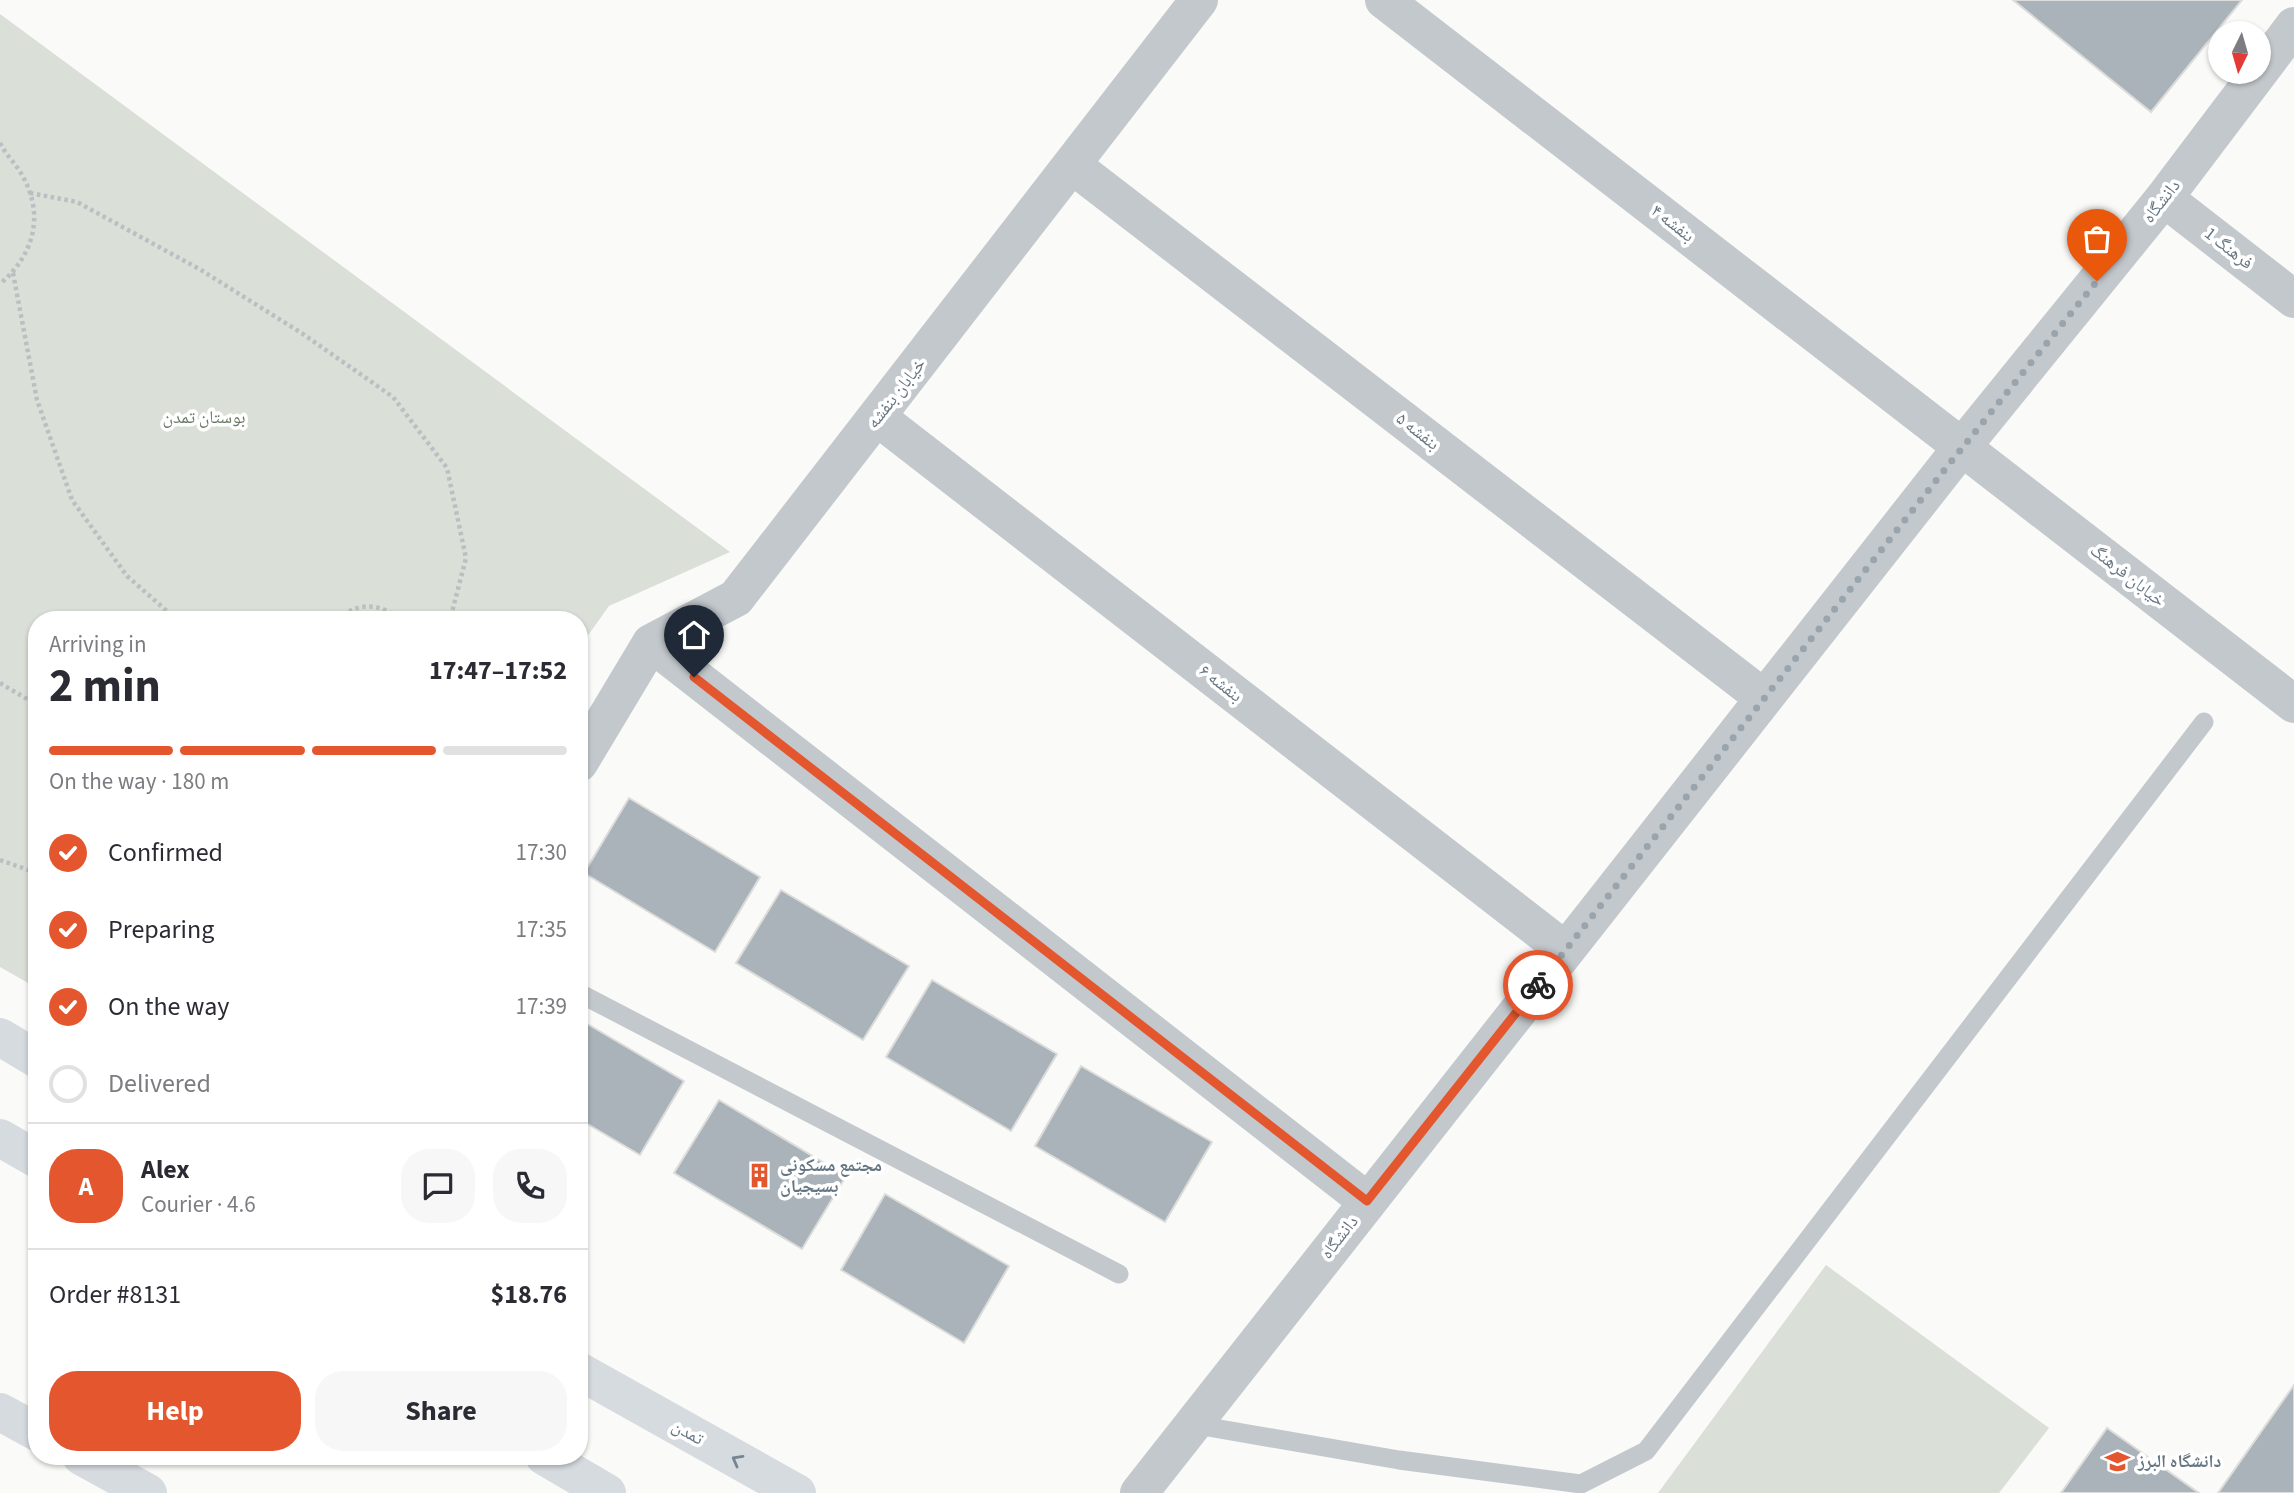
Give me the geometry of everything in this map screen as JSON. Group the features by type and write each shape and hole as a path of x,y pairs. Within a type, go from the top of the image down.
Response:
{"main road":[{"path":"0,1037 28,1054"},
{"path":"0,1138 28,1154"},
{"name":"تمدن","path":"588,1376 797,1493"},
{"path":"0,1412 28,1427"},
{"path":"97,1465 148,1493"},
{"path":"559,1465 607,1493"}],"street":[{"name":"خیابان بنفشه","path":"651,643 736,598 1199,0"},
{"name":"بنفشه ۴","path":"1384,0 1962,447"},
{"name":"دانشگاه","path":"1139,1493 1962,447 2164,198 2294,26"},
{"name":"بنفشه ۵","path":"1072,165 1764,698"},
{"name":"فرهنگ 1","path":"2164,198 2294,299"},
{"name":"بنفشه ۶","path":"877,417 1565,950"},
{"name":"خیابان فرهنگ","path":"1962,447 2294,704"},
{"path":"588,748 651,643 1367,1201"}],"lane":[{"path":"1191,1424 1399,1460 1581,1484 1646,1451 2204,722"},
{"path":"588,998 1119,1274"}],"path":[{"path":"0,143 7,157"},
{"path":"0,152 21,173 30,193 34,214 33,234 26,255 13,273 0,284"},
{"path":"30,193 77,202 201,270 303,334 393,397 447,468 466,558 452,611"},
{"path":"13,273 37,400 72,500 127,576 167,611"},
{"path":"348,611 359,606 376,606 388,611"},
{"path":"0,682 28,699"},
{"path":"0,860 28,870"}],"green space":[{"name":"بوستان تمدن","path":"0,14 730,552 609,606 588,635 588,611 28,611 28,983 0,967"},
{"path":"1826,1265 2049,1428 1999,1493 1658,1493"}],"building":[{"path":"2013,0 2242,0 2225,21 2208,21 2208,42 2151,112"},
{"path":"629,798 760,877 715,952 588,875 588,866"},
{"path":"781,890 909,966 863,1040 736,963"},
{"path":"932,980 1057,1054 1011,1131 886,1057"},
{"path":"588,1024 684,1081 640,1155 588,1124"},
{"path":"1081,1066 1212,1142 1165,1222 1035,1146"},
{"name":"مجتمع مسکونی بسیجیان","path":"719,1100 846,1176 802,1249 674,1173"},
{"path":"885,1194 1009,1266 964,1343 841,1270"},
{"name":"دانشگاه البرز","path":"2294,1385 2294,1493 2218,1493"},
{"name":"دانشگاه البرز","path":"2107,1428 2199,1493 2061,1493"}],"way so far":[{"path":"1538,985 2097,281"}],"place":[{"name":"مجتمع مسکونی بسیجیان","path":"760,1175"},
{"name":"دانشگاه البرز","path":"2118,1461"}],"route":[{"path":"694,677 1367,1201 1538,985"}]}
